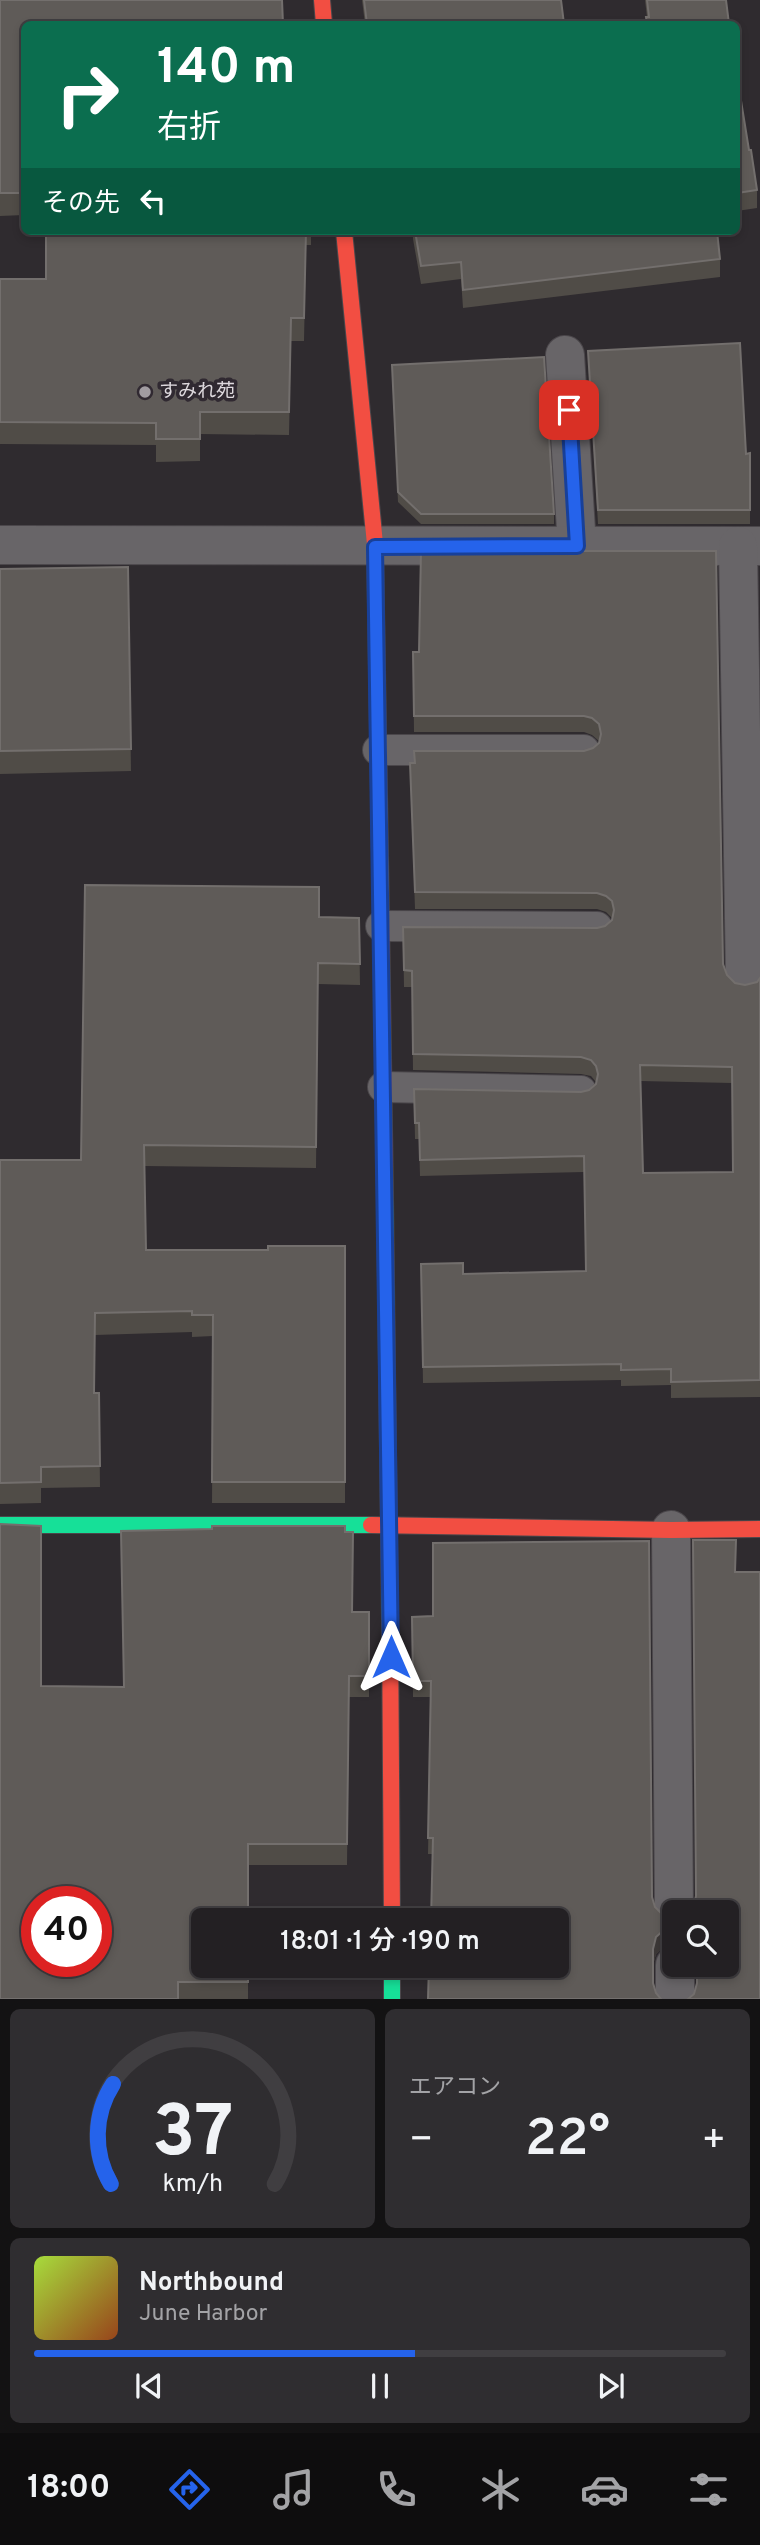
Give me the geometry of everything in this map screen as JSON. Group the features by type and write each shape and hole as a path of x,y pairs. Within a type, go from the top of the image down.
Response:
{"street":[{"path":"322,0 324,21"},
{"path":"344,235 375,547 390,1525 392,1908"},
{"path":"565,355 577,546"},
{"path":"0,545 749,547 745,980"},
{"path":"0,1525 760,1529"},
{"path":"671,1530 674,1900"},
{"path":"675,1977 675,1999"},
{"path":"392,1978 392,1999"}],"lane":[{"path":"378,750 584,750"},
{"path":"381,926 597,927"},
{"path":"383,1087 581,1091"}],"building":[{"path":"0,0 282,0 283,21 21,21 21,193 0,193"},
{"path":"364,0 561,0 564,21 367,21"},
{"path":"647,0 726,0 729,21 647,21 646,17 649,17"},
{"path":"740,94 751,150 757,190 740,193"},
{"name":"すみれ苑","path":"46,235 306,235 304,318 291,318 289,412 200,412 200,439 156,439 156,423 0,422 0,279 46,279"},
{"path":"416,235 717,235 720,259 463,290 461,262 421,266"},
{"path":"740,343 746,454 750,453 750,510 598,510 588,351"},
{"path":"544,357 554,514 421,514 398,492 392,365"},
{"path":"421,551 716,551 723,964 727,975 735,983 745,985 757,982 760,978 760,1380 671,1382 671,1369 621,1370 621,1364 423,1367 421,1264 463,1263 463,1274 586,1271 584,1156 420,1160 419,1123 415,1123 414,1089 581,1092 596,1084 598,1074 591,1060 581,1057 413,1054 412,971 404,970 403,927 597,928 612,920 614,910 612,901 597,893 415,892 410,763 415,763 414,751 584,751 599,743 601,734 599,724 584,716 414,716 413,652 419,652","holes":["640,1065 732,1067 733,1172 643,1173"]},
{"path":"128,567 131,749 0,751 0,569"},
{"path":"85,885 319,887 319,917 359,918 360,964 318,963 316,1147 144,1145 146,1250 268,1250 268,1246 345,1246 345,1482 212,1482 213,1315 192,1315 192,1311 95,1313 94,1393 99,1393 100,1466 41,1467 41,1482 0,1483 0,1160 81,1160"},
{"path":"0,1524 41,1526 41,1686 124,1687 121,1531 212,1529 212,1526 345,1526 345,1532 353,1532 352,1612 369,1612 369,1676 349,1676 347,1844 248,1844 248,1908 191,1908 191,1978 248,1978 248,1982 178,1982 178,1999 0,1999"},
{"path":"693,1540 736,1540 735,1572 760,1572 760,1999 688,1999 694,1994 697,1977 739,1977 739,1900 695,1900"},
{"path":"649,1541 652,1897 655,1907 662,1914 662,1932 656,1937 653,1949 653,1983 661,1999 428,1999 429,1978 569,1978 569,1908 431,1908 433,1838 428,1838 431,1681 413,1681 412,1617 433,1616 433,1543"}],"traffic: fast":[{"path":"385,1196 390,1623"},
{"path":"0,1525 371,1525"},
{"path":"392,1978 392,1999"}],"traffic: slow":[{"path":"375,544 381,917"}],"traffic: jam":[{"path":"322,0 324,21"},
{"path":"344,235 375,544"},
{"path":"381,917 385,1196"},
{"path":"371,1525 760,1529"},
{"path":"390,1623 392,1908"}],"place":[{"name":"すみれ苑","path":"145,392"}],"route":[{"path":"391,1657 375,547 577,546 569,410"}]}
